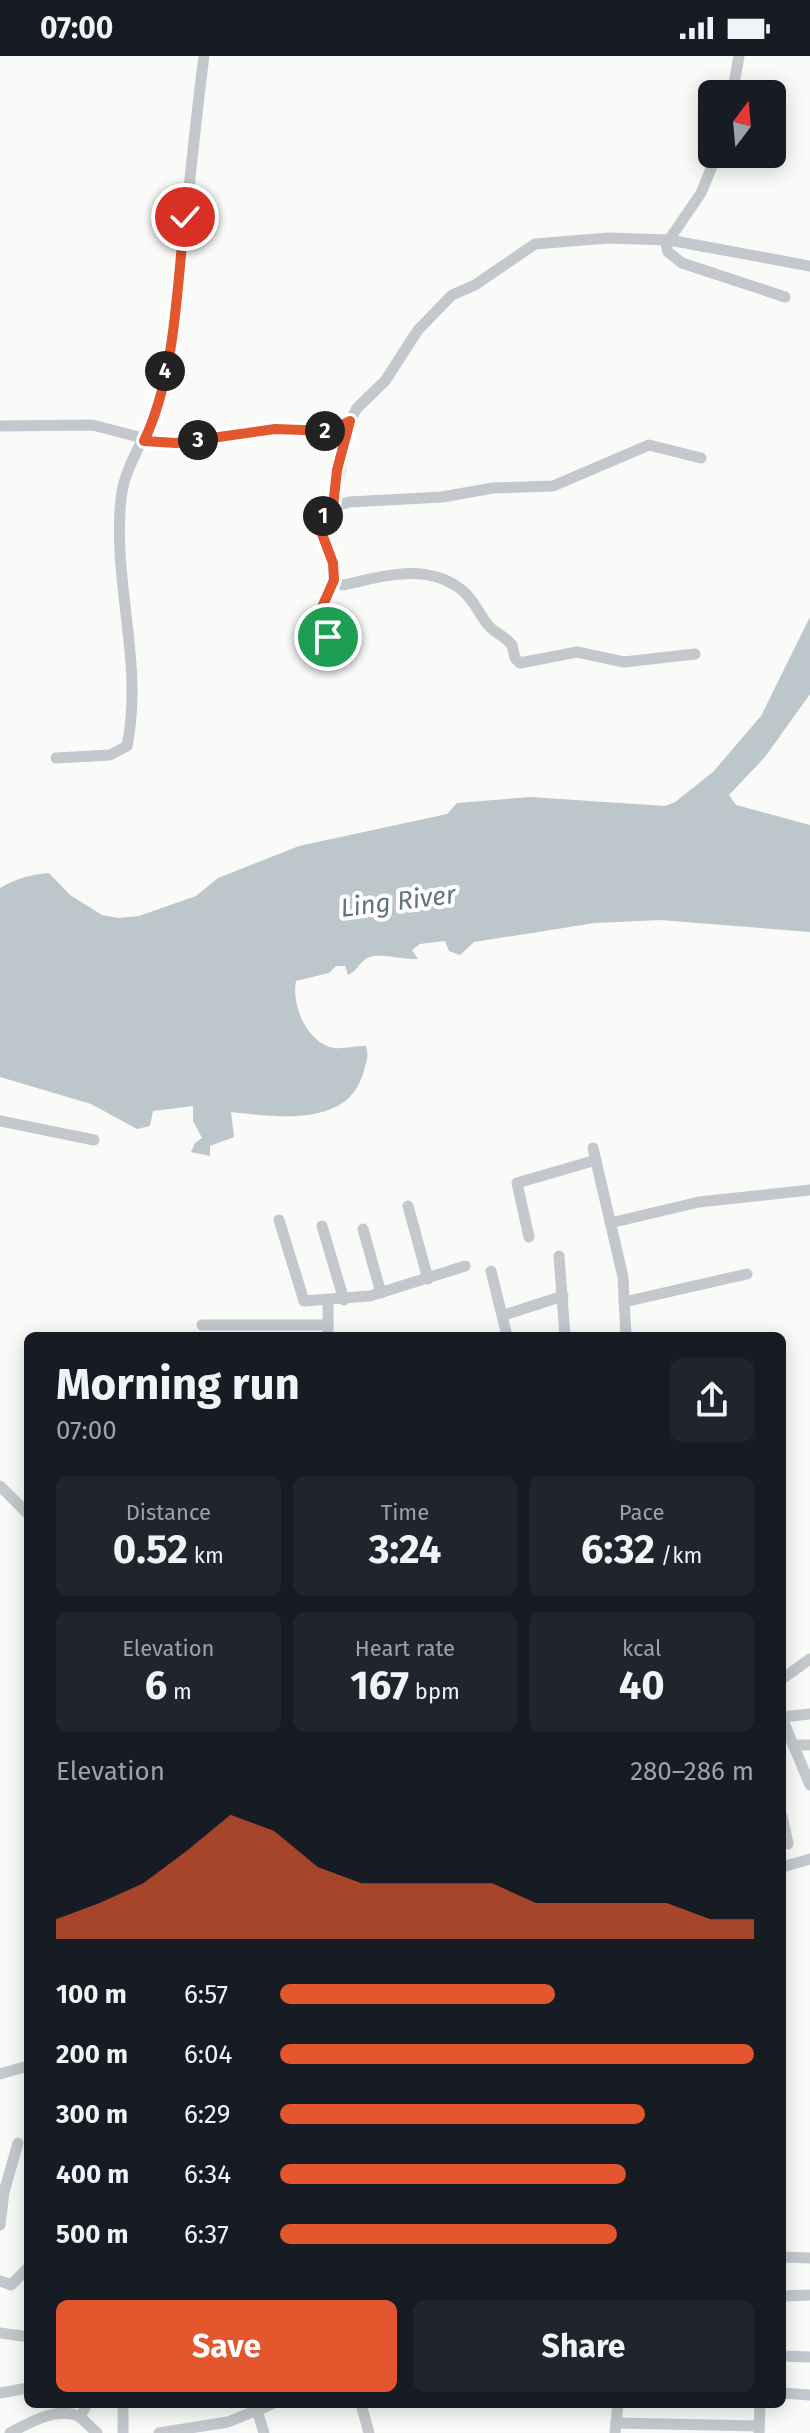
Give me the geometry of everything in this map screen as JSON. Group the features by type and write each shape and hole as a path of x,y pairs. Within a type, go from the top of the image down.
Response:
{"street":[{"path":"56,758 110,755 127,746 134,689 129,629 121,596 120,501 125,474 157,413 168,354 204,56"},
{"path":"735,80 739,56"},
{"path":"711,168 701,193 667,240 668,252 682,263 785,297"},
{"path":"333,507 337,470 350,421 357,408 385,381 418,330 452,295 475,285 535,244 608,238 667,240 810,266"},
{"path":"0,426 93,425 144,441 176,443 275,429 329,431 350,421"},
{"path":"328,637 322,607 334,580 333,563 319,526 323,516 333,507 354,502 442,497 493,488 553,486 649,445 701,458"},
{"path":"334,580 344,585 397,573 440,579 461,589 475,603 487,624 512,645 515,658 520,663 577,652 624,662 695,654"},
{"path":"0,1121 94,1140"},
{"path":"529,1237 517,1183 594,1154 623,1277 626,1332"},
{"path":"610,1223 699,1202 810,1190"},
{"path":"408,1206 428,1279"},
{"path":"279,1220 304,1301 344,1300 381,1293 465,1266"},
{"path":"322,1226 344,1300"},
{"path":"363,1229 381,1293"},
{"path":"559,1256 565,1332"},
{"path":"491,1271 506,1332"},
{"path":"624,1302 747,1274"},
{"path":"504,1315 563,1296"},
{"path":"202,1325 328,1330 328,1301"},
{"path":"0,1486 24,1510"},
{"path":"786,1676 810,1659"},
{"path":"786,1717 810,1714"},
{"path":"786,1727 810,1785"},
{"path":"793,1745 810,1745"},
{"path":"786,1835 788,1844"},
{"path":"786,1866 810,1859"},
{"path":"0,2074 24,2067"},
{"path":"0,2225 4,2174 18,2143"},
{"path":"786,2257 810,2258"},
{"path":"0,2281 11,2285 24,2272"},
{"path":"786,2296 810,2295"},
{"path":"0,2333 22,2336"},
{"path":"786,2356 810,2357"},
{"path":"0,2393 24,2389"},
{"path":"786,2393 810,2395"},
{"path":"80,2417 85,2408"},
{"path":"123,2408 123,2433"},
{"path":"159,2433 224,2428 261,2408"},
{"path":"362,2408 369,2433"},
{"path":"618,2408 616,2428 759,2430 760,2408"},
{"path":"257,2410 264,2433"},
{"path":"10,2433 52,2415 71,2412 97,2433 117,2433"}],"water":[{"name":"Ling River","path":"810,617 810,694 765,757 729,795 736,805 810,825 810,932 660,920 595,923 474,942 460,955 449,951 445,941 420,944 412,950 418,959 372,956 348,975 345,966 336,966 329,973 296,981 296,1001 303,1022 324,1045 334,1048 366,1046 367,1060 356,1089 344,1102 310,1115 270,1116 231,1112 234,1137 210,1146 210,1156 191,1152 195,1143 202,1138 193,1121 193,1106 153,1111 150,1126 137,1129 91,1104 0,1077 0,888 24,878 49,873 70,895 102,915 118,918 139,916 196,896 218,878 299,846 447,814 457,803 530,797 665,806 675,802 713,772 761,716"}],"route":[{"path":"185,217 168,354 157,413 144,441 176,443 275,429 329,431 350,421 337,470 333,507 323,516 319,526 333,563 334,580 322,607 328,637"}]}
